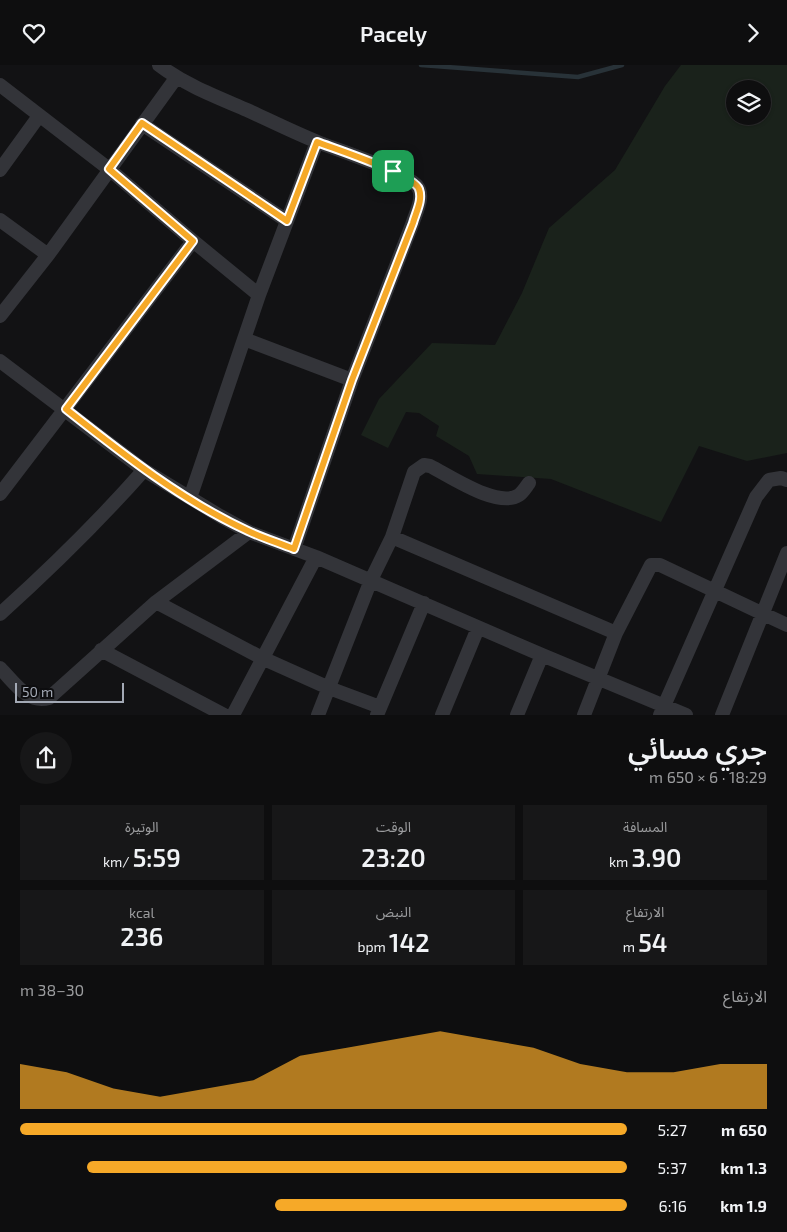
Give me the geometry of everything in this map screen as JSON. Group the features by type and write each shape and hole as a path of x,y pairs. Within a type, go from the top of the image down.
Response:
{"street":[{"path":"159,65 176,77 317,142 393,171 417,185 420,191 420,199 413,223 352,380 294,549"},
{"path":"0,315 48,255 176,77"},
{"path":"0,85 109,169 259,295"},
{"path":"0,170 40,116"},
{"path":"142,123 287,221"},
{"path":"190,498 259,295 317,142"},
{"path":"0,220 48,255"},
{"path":"0,493 193,241"},
{"path":"244,339 352,380"},
{"path":"0,361 66,409 144,470 249,531 371,580 478,628 598,678 662,710 686,715"},
{"path":"318,715 371,580 392,537 414,472 424,465 430,466 496,498 508,499 518,496 529,483"},
{"path":"0,613 59,560 120,498 144,470"},
{"path":"662,710 756,497 769,480 781,478 787,480"},
{"path":"0,668 25,694 34,699 48,698 156,602 249,531"},
{"path":"392,537 616,633"},
{"path":"722,715 787,553"},
{"path":"233,715 316,557"},
{"path":"584,715 616,633 651,565 660,565 787,625"},
{"path":"156,602 262,658 330,687 379,711 424,603"},
{"path":"442,715 478,628"},
{"path":"101,650 224,715"},
{"path":"517,715 542,655"}],"shaded area":[{"path":"681,65 787,65 787,453 747,461 699,446 661,522 551,479 477,474 469,456 436,436 439,426 419,413 406,412 388,448 361,435 379,399 432,343 495,345 522,293 549,228 615,170 665,86"}],"waterway":[{"path":"421,65 578,77 622,65"}],"route":[{"path":"142,123 287,221 317,142 393,171 417,185 420,191 420,199 413,223 352,380 294,549 249,531 220,516 144,470 66,409 193,241 109,169 142,123"}]}
